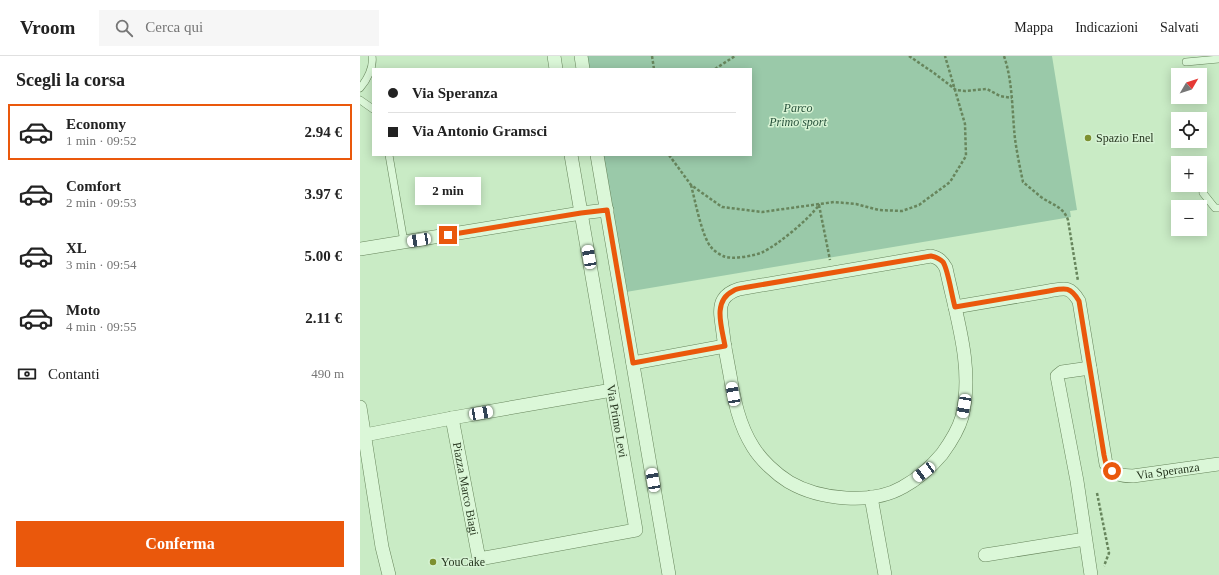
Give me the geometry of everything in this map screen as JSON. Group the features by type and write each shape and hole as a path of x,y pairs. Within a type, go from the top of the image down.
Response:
{"street":[{"path":"554,56 556,68"},
{"path":"581,56 583,68"},
{"name":"Via Primo Levi","path":"479,559 636,530 571,156"},
{"path":"597,156 669,575"},
{"path":"360,249 607,210"},
{"path":"931,256 942,262 946,268 955,307 966,376 966,395 962,417 952,439 931,467 902,488 871,497 847,498 815,493 789,482 780,476 753,447 739,420 736,409 720,310 721,303 724,298 733,291 748,287 931,256"},
{"path":"955,307 1062,289 1069,290 1074,293 1079,301"},
{"name":"Via Speranza","path":"1079,301 1106,464 1112,471 1122,476 1133,476 1219,464"},
{"path":"633,363 725,346"},
{"path":"1090,368 1062,372 1057,376 1077,481 1085,539 1096,573"},
{"path":"365,435 612,390"},
{"path":"360,407 382,547 388,575"},
{"name":"Piazza Marco Biagi","path":"452,418 479,559"},
{"path":"871,497 885,575"},
{"path":"985,555 1085,539"}],"lane":[{"path":"372,58 374,68"},
{"path":"360,88 366,81 372,58"},
{"path":"1186,62 1219,59"},
{"path":"360,100 372,107"},
{"path":"389,156 404,242"},
{"path":"1203,193 1215,208 1219,208"}],"path":[{"path":"652,56 654,68"},
{"path":"717,68 735,56"},
{"path":"908,56 956,90 965,91 987,89 1000,96 1012,98"},
{"path":"670,156 691,185 722,207 762,212 834,202 856,204 880,210 902,211 919,205 950,182 966,156 965,124 945,56"},
{"path":"1004,56 1012,98 1016,140 1023,182 1042,198 1066,213 1078,274 1079,301"},
{"path":"691,185 704,235 711,247 723,256 739,258 762,252 777,243 805,220 819,205"},
{"path":"819,205 832,273"},
{"path":"1096,573 1108,553 1097,493"}],"green space":[{"name":"Parco Primo sport","path":"579,56 1052,56 1077,210 1070,211 1071,217 620,293 595,156 752,156 752,68 581,68"}],"place":[{"name":"Spazio Enel","path":"1088,138"},
{"name":"YouCake","path":"433,562"}],"route":[{"path":"448,235 607,210 633,363 725,346 720,310 721,303 728,294 733,291 748,287 931,256 942,262 946,268 955,307 1062,289 1069,290 1074,293 1079,301 1104,455 1106,464 1112,471"}]}
